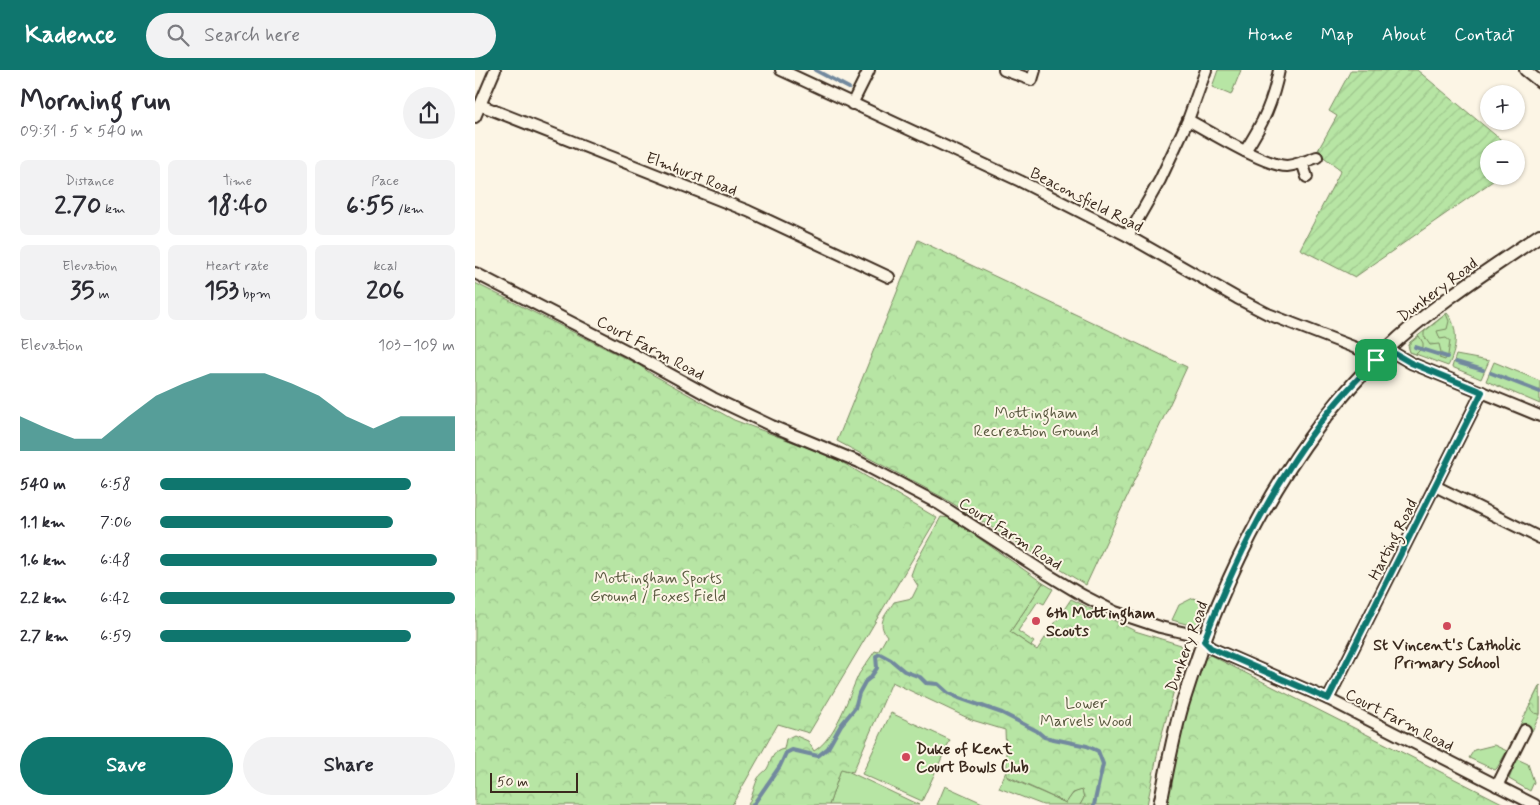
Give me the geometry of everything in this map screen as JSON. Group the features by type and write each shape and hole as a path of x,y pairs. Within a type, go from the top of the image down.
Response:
{"street":[{"path":"475,117 495,70"},
{"name":"Beaconsfield Road","path":"781,70 794,73 852,104 1020,181 1129,236 1237,298 1295,325 1361,350 1376,360"},
{"path":"852,104 869,70"},
{"path":"1004,70 1032,80 1035,70"},
{"path":"1129,236 1160,180 1188,120 1206,70"},
{"path":"1245,151 1262,121 1274,94 1279,70"},
{"path":"1525,70 1540,82"},
{"name":"Elmhurst Road","path":"480,105 748,211 889,277"},
{"path":"1188,120 1245,151 1274,164 1288,166 1317,157"},
{"path":"1302,162 1307,177"},
{"name":"Dunkery Road","path":"1160,805 1183,702 1204,641 1238,562 1278,486 1303,447 1329,412 1387,349 1449,298 1540,235"},
{"name":"Court Farm Road","path":"475,273 633,354 713,398 772,426 859,462 939,504 1047,574 1115,612 1160,627 1199,636 1211,648 1328,699 1535,805"},
{"path":"1387,349 1411,363 1540,416"},
{"name":"Harting Road","path":"1328,699 1482,392"},
{"path":"1435,486 1540,538"},
{"path":"1497,786 1525,730"}],"green space":[{"path":"1218,70 1241,70 1231,95 1212,87"},
{"path":"1351,70 1417,70 1480,122 1480,130 1489,130 1501,140 1480,140 1480,185 1487,185 1355,277 1300,249 1341,170 1317,152 1337,116 1329,111"},
{"name":"Mottingham Recreation Ground","path":"918,240 1187,367 1086,585 942,497 837,441"},
{"name":"Mottingham Sports Ground / Foxes Field","path":"475,283 639,365 734,420 833,457 937,518 809,733 778,724 732,805 475,805"},
{"path":"1447,313 1451,318 1455,332 1455,346 1448,366 1410,352 1408,345 1410,342"},
{"path":"1446,314 1449,321 1447,329 1437,331 1440,339 1446,338 1450,341 1448,355 1445,360 1439,358 1441,352 1439,344 1430,345 1424,336 1424,332"},
{"path":"1419,336 1423,347 1416,354 1410,352 1408,345"},
{"path":"1456,355 1489,361 1481,379 1452,367"},
{"path":"1494,362 1540,381 1540,404 1486,381"},
{"name":"Lower Marvels Wood","path":"941,517 950,518 1043,583 1010,632 1037,650 1071,599 1135,631 1181,645 1184,654 1160,741 1147,805 1080,805 1084,798 1082,790 1073,793 1066,803 1007,776 1005,730 972,720 892,682 853,772 841,769 829,805 748,805 758,778 767,769 775,754 784,749 786,739 794,735 808,741 814,751 829,737 841,716 859,674 875,651 878,652 887,636 882,627 885,615 894,602 912,598 918,586 911,575 915,564"},
{"path":"1043,583 1053,589 1044,604 1038,601 1018,631 1034,642 1031,646 1010,632"},
{"path":"1193,598 1207,603 1197,624 1193,626 1172,620 1179,605"},
{"name":"Lower Marvels Wood","path":"1210,655 1506,805 1162,805 1192,692 1203,660"},
{"path":"1540,685 1540,715 1532,731 1520,725"},
{"path":"1540,685 1540,714 1533,712 1530,705"},
{"name":"Duke of Kent Court Bowls Club","path":"891,713 950,740 922,801 862,774"},
{"path":"1494,745 1507,751 1495,770 1469,758 1474,750"},
{"path":"1517,759 1528,764 1534,782 1530,791 1509,779"},
{"path":"841,768 919,805 829,805"},
{"path":"1007,769 1007,777 1066,803 1077,791 1083,790 1084,798 1080,805 1043,805 999,788"},
{"path":"945,786 987,805 937,805"}],"waterway":[{"path":"815,70 849,88"},
{"path":"1415,347 1447,357"},
{"path":"1456,362 1483,370"},
{"path":"1491,373 1540,392"},
{"path":"753,805 780,766 786,753 792,750 818,756 828,748 841,725 855,708 859,693 865,682 877,668 876,656 880,654 904,671 920,677 926,683 938,684 948,693 959,698 1002,713 1037,731 1044,737 1087,746 1098,751 1103,764 1094,805"}],"place":[{"name":"6th Mottingham Scouts","path":"1036,621"},
{"name":"St Vincent's Catholic Primary School","path":"1447,626"},
{"name":"Duke of Kent Court Bowls Club","path":"906,757"}],"route":[{"path":"1387,349 1411,363 1482,392 1328,699 1211,648 1204,641 1238,562 1278,486 1303,447 1329,412 1376,360 1387,349"}]}
